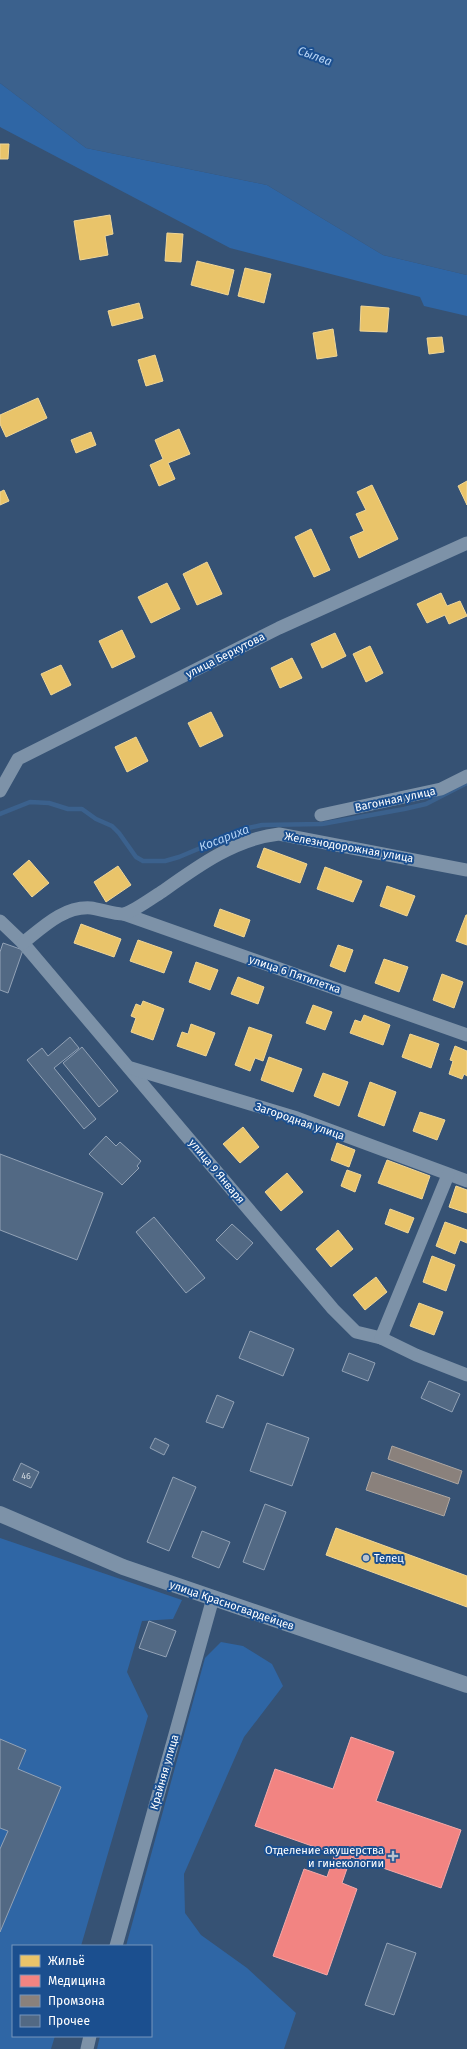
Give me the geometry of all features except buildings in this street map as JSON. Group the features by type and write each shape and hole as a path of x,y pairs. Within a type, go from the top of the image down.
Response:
{"street":[{"name":"улица Беркутова","path":"0,791 18,759 279,628 467,543"},
{"name":"Вагонная улица","path":"321,815 441,789 467,776"},
{"name":"Железнодорожная улица","path":"124,914 150,900 190,872 240,843 259,836 279,834 467,870"},
{"path":"23,943 52,920 73,910 92,908 124,914"},
{"name":"улица 6 Пятилетка","path":"124,914 467,1035"},
{"name":"улица 9 Января","path":"0,921 23,943 131,1068 333,1309 356,1332 381,1338 416,1356 467,1375"},
{"name":"Загородная улица","path":"131,1068 297,1118 467,1181"},
{"path":"381,1338 448,1175"},
{"name":"улица Красногвардейцев","path":"0,1514 122,1567 467,1685"},
{"name":"Крайняя улица","path":"116,1945 213,1598"},
{"path":"87,2049 90,2037"}],"shaded area":[{"path":"0,83 86,148 267,185 383,255 467,275 467,316 424,306 420,297 230,248 0,127"},
{"path":"0,1538 182,1600 173,1619 142,1621 127,1672 148,1716 81,1945 12,1945 12,2037 55,2037 51,2049 0,2049"},
{"path":"221,1642 243,1646 272,1664 283,1686 244,1737 184,1874 185,1913 201,1935 247,1968 296,2013 284,2049 97,2049 100,2037 152,2037 152,1945 126,1945 205,1658"}],"water":[{"name":"Сы́лва","path":"0,0 467,0 467,275 383,255 267,185 86,148 0,83"}],"waterway":[{"name":"Косариха","path":"0,814 30,802 49,803 68,809 82,809 96,819 112,826 119,833 136,857 143,861 165,861 179,857 248,828 262,825 322,824 404,809 426,804 467,783"}],"place":[{"name":"Телец","path":"366,1558"},
{"name":"Отделение акушерства и гинекологии","path":"393,1856"}]}
